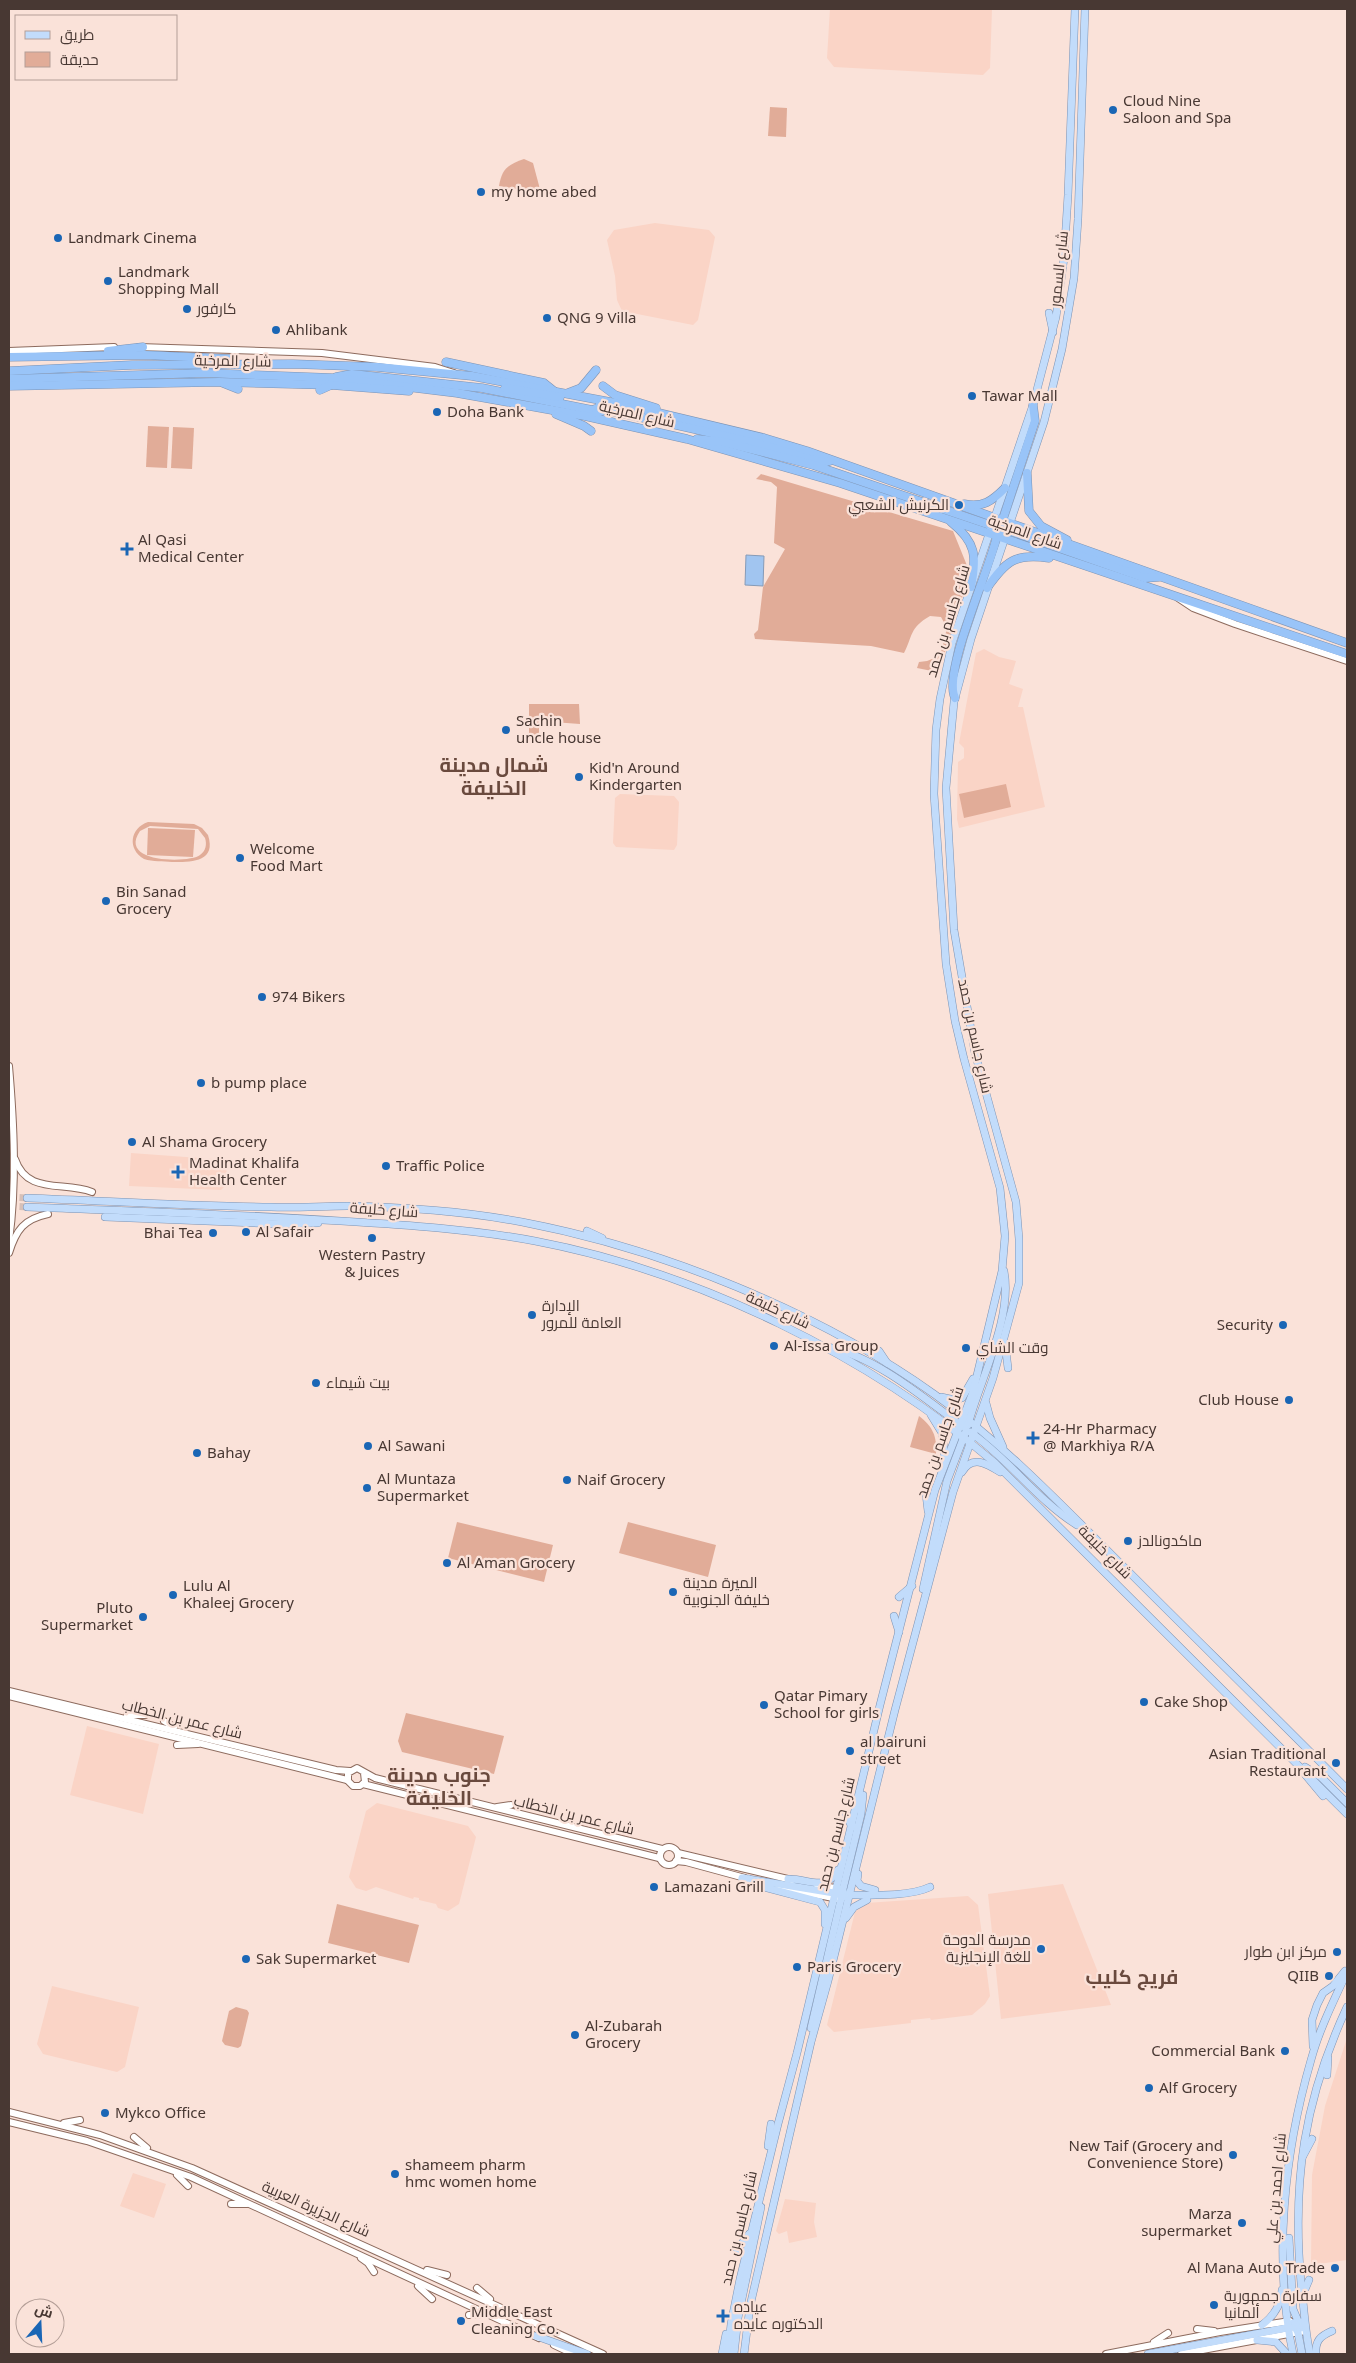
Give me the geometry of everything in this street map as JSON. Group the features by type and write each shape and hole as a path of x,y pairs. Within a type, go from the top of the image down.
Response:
{"highway":[{"path":"56,357 65,354 143,347"},
{"path":"9,357 158,356 241,360 250,364"},
{"path":"9,366 114,362 132,362 144,365"},
{"path":"446,362 544,383 554,391"},
{"name":"شارع المرخية","path":"9,371 144,365 349,365 458,375 554,391 673,416 764,438 831,460 943,500 1064,560 1347,654"},
{"path":"482,388 494,386 564,398 567,396 565,394 581,388 596,370"},
{"name":"شارع المرخية","path":"9,382 70,377 205,373 457,393 543,407 687,440 840,483 945,517 1000,528 1082,549 1347,643"},
{"path":"320,390 341,375 352,374 482,388 592,410 599,407 602,401"},
{"path":"9,382 333,382"},
{"path":"219,382 238,389"},
{"path":"603,386 615,395 669,411 673,416"},
{"path":"955,698 953,686 964,635 1035,421 1033,405"},
{"path":"543,407 584,426 591,432"},
{"path":"591,417 598,412 606,410 736,438 823,463 831,460"},
{"path":"687,440 723,442 813,465 1146,578 1161,576"},
{"path":"1027,473 1027,499 1029,512 1034,520 1041,526 1082,549"},
{"path":"943,500 978,506 991,502 1005,488"},
{"path":"945,517 965,534 974,551 975,560 971,587"},
{"path":"987,588 1002,567 1020,557 1032,556 1064,560"},
{"path":"1254,630 1270,628"}],"main road":[{"name":"شارع السمور","path":"1000,528 1005,488 1033,405 1054,332 1064,258 1075,9"},
{"name":"شارع السمور","path":"1000,528 1027,473 1054,388 1074,278 1079,202 1085,9"},
{"path":"1049,313 1054,332"},
{"name":"شارع المرخية","path":"9,351 143,347 322,353 435,367 458,375"},
{"name":"شارع جاسم بن حمد","path":"728,2354 731,2324 760,2194 820,1959 868,1816 953,1492 978,1370 999,1292 1005,1236 1000,1188 964,1059 947,974 934,794 936,730 940,698 952,643 971,587 1000,528"},
{"name":"شارع جاسم بن حمد","path":"744,2354 750,2306 811,2042 835,1952 842,1894 842,1864 899,1633 944,1463 966,1430 976,1427 986,1400 1019,1283 1019,1239 1016,1202 1009,1172 991,1118 973,1044 954,930 946,788 955,698 987,588 1000,528"},
{"name":"شارع المرخية","path":"1176,596 1193,608 1347,661"},
{"path":"9,1066 13,1154 9,1241"},
{"path":"13,1154 19,1170 31,1182 79,1187 92,1192"},
{"name":"شارع خليفة","path":"27,1198 273,1207 406,1208 522,1222 611,1243 689,1269 756,1296 840,1337 934,1394 1012,1480 1300,1764 1347,1814"},
{"name":"شارع خليفة","path":"27,1207 233,1214 333,1220 489,1234 593,1255 715,1296 820,1345 924,1408 966,1430"},
{"path":"9,1253 16,1234 22,1225 29,1219 48,1214"},
{"path":"105,1217 279,1224 309,1224 333,1220"},
{"path":"587,1231 611,1243"},
{"path":"916,1628 927,1566 943,1497 982,1386 1004,1306 1006,1282 1003,1264"},
{"path":"1005,1335 1008,1368"},
{"path":"820,1345 843,1350 911,1389 966,1430 1014,1470 1053,1507 1087,1530"},
{"path":"879,1351 889,1365"},
{"path":"934,1394 945,1399 960,1399 967,1393 978,1370"},
{"path":"986,1400 990,1418 1006,1452"},
{"path":"924,1408 937,1423 942,1434 944,1463"},
{"name":"شارع خليفة","path":"976,1427 1006,1452 1087,1530 1347,1789"},
{"path":"953,1492 963,1470 972,1462 983,1463 1012,1480"},
{"path":"926,1494 927,1526"},
{"path":"899,1597 912,1586"},
{"path":"894,1616 899,1633"},
{"name":"شارع عمر بن الخطاب","path":"9,1691 336,1770 350,1771"},
{"name":"شارع عمر بن الخطاب","path":"9,1696 347,1780"},
{"path":"1279,1712 1307,1749"},
{"path":"107,1714 145,1716"},
{"path":"164,1721 180,1731"},
{"path":"176,1745 207,1744"},
{"path":"1300,1764 1321,1777 1347,1803"},
{"path":"1300,1764 1312,1785 1347,1820"},
{"path":"358,1768 364,1773 366,1779 363,1784 355,1787 347,1780 350,1771 358,1768"},
{"name":"شارع عمر بن الخطاب","path":"364,1773 374,1778 662,1849"},
{"path":"811,2042 810,2034 815,2006 861,1814 864,1779"},
{"name":"شارع عمر بن الخطاب","path":"363,1784 660,1858"},
{"path":"491,1807 511,1805"},
{"path":"846,1815 852,1827"},
{"path":"868,1816 870,1823 857,1878 861,1886 875,1890"},
{"path":"842,1894 788,1879 678,1854 671,1847 662,1849 660,1858 667,1865 676,1862 686,1862 745,1878 842,1894 886,1894 924,1890 930,1887"},
{"path":"676,1862 678,1854"},
{"path":"788,1879 828,1882 842,1864"},
{"path":"745,1878 760,1886 820,1902 826,1910 820,1959"},
{"path":"835,1952 847,1915 857,1904 867,1900"},
{"path":"1311,2059 1314,2036 1312,2020 1317,2005 1323,1993 1333,1986 1347,1971"},
{"name":"شارع احمد بن علي","path":"1295,2326 1284,2232 1290,2146 1311,2059 1347,1971"},
{"name":"شارع احمد بن علي","path":"1293,2354 1295,2326 1302,2294 1297,2238 1297,2190 1300,2161 1307,2122 1328,2051 1347,2007"},
{"path":"1327,2075 1328,2051"},
{"name":"شارع الجزيرة العربية","path":"9,2112 53,2122 166,2157 243,2190 603,2354"},
{"path":"53,2122 80,2120"},
{"name":"شارع الجزيرة العربية","path":"9,2122 87,2141 166,2167 256,2205 572,2354"},
{"path":"769,2159 768,2150 771,2124"},
{"path":"134,2137 144,2146 166,2157"},
{"path":"1300,2161 1312,2139"},
{"path":"788,2146 789,2161"},
{"path":"166,2167 182,2178 188,2186"},
{"path":"734,2354 741,2300 761,2213 760,2194"},
{"path":"231,2204 256,2205"},
{"path":"770,2219 776,2212"},
{"path":"1285,2212 1295,2326 1302,2354"},
{"path":"737,2250 752,2229"},
{"path":"1262,2325 1274,2314 1280,2303 1281,2252 1284,2232"},
{"path":"353,2251 368,2263 374,2272"},
{"path":"408,2265 447,2275"},
{"path":"400,2274 425,2291 432,2299"},
{"path":"1302,2294 1309,2280"},
{"path":"477,2288 500,2308"},
{"path":"469,2315 486,2314"},
{"path":"722,2354 724,2340 731,2324"},
{"path":"1106,2354 1262,2325 1295,2326 1305,2331 1310,2354"},
{"path":"1185,2354 1257,2340 1295,2326"},
{"path":"1148,2354 1295,2326"},
{"path":"1197,2329 1220,2332"},
{"path":"1316,2354 1315,2346 1319,2338 1332,2331"},
{"path":"1148,2345 1168,2333"},
{"path":"536,2336 587,2354"},
{"path":"1257,2340 1276,2342 1287,2354"},
{"path":"744,2354 750,2342"}],"shaded area":[{"path":"830,9 992,9 990,68 983,75 834,67 827,58"},
{"path":"655,223 709,230 715,237 698,320 693,325 622,311 617,300 615,276 607,240 614,230"},
{"path":"984,649 999,657 1016,661 1009,684 1023,689 1018,707 1023,707 1045,807 959,828 957,819 958,762 964,758 964,748 959,743 976,653"},
{"path":"620,794 674,796 679,802 677,845 674,850 616,847 613,843 615,798"},
{"name":"Madinat Khalifa Health Center","path":"131,1153 227,1160 226,1185 221,1190 129,1186"},
{"path":"87,1726 159,1744 143,1814 70,1795"},
{"path":"377,1803 468,1826 476,1837 459,1904 448,1911 438,1908 436,1904 419,1900 419,1898 414,1897 413,1899 376,1887 366,1891 356,1888 349,1877 366,1811"},
{"name":"مدرسة الدوحة للغة الإنجليزية","path":"1063,1884 1111,2005 1001,2019 988,1894"},
{"path":"968,1896 978,1905 990,1996 985,2004 972,2015 931,2020 930,2018 911,2020 911,2023 834,2032 827,2025 855,1912 866,1903"},
{"path":"52,1986 139,2007 125,2067 117,2072 43,2054 37,2044"},
{"path":"1347,2038 1347,2260 1311,2265 1312,2175 1325,2106"},
{"path":"133,2173 166,2184 154,2218 120,2206"},
{"path":"785,2199 816,2203 814,2222 817,2237 789,2243 787,2231 779,2234 776,2231"}],"green space":[{"path":"770,107 787,108 786,137 768,136"},
{"path":"524,159 533,163 541,193 499,186 506,168"},
{"path":"148,426 169,427 167,468 146,467"},
{"path":"173,427 194,428 192,469 171,468"},
{"path":"761,474 953,531 970,573 941,665 932,671 917,668 919,662 940,656 947,628 941,617 930,616 918,624 904,653 871,646 755,639 754,634 758,630 763,587 785,549 774,543 777,487 771,482 756,479"},
{"path":"529,704 579,704 580,724 539,721 539,743 529,743"},
{"path":"1006,784 1011,807 964,818 959,794"},
{"path":"148,822 194,824 202,828 208,835 209,851 200,859 186,862 144,859 135,850 133,844 134,834 142,825","holes":["150,826 198,829 205,838 206,845 202,853 194,858 171,860 147,855 138,850 136,842 140,831"]},
{"path":"148,828 195,830 193,857 147,855"},
{"path":"919,1416 928,1424 933,1432 936,1442 936,1454 910,1447"},
{"path":"457,1522 553,1545 544,1582 448,1558"},
{"path":"628,1522 716,1545 708,1577 619,1553"},
{"path":"406,1713 504,1736 494,1774 402,1752 398,1741"},
{"path":"337,1904 419,1925 409,1963 328,1943"},
{"path":"236,2007 247,2010 249,2013 241,2046 238,2048 225,2045 222,2041 229,2011"}],"water":[{"path":"746,555 764,556 763,586 745,585"}],"tunnel":[{"path":"9,1197 27,1198"},
{"path":"9,1206 27,1207"}],"place":[{"name":"Cloud Nine Saloon and Spa","path":"1113,110"},
{"name":"my home abed","path":"481,192"},
{"name":"Landmark Cinema","path":"58,238"},
{"name":"Landmark Shopping Mall","path":"108,281"},
{"name":"كارفور","path":"187,309"},
{"name":"QNG 9 Villa","path":"547,318"},
{"name":"Ahlibank","path":"276,330"},
{"name":"Tawar Mall","path":"972,396"},
{"name":"Doha Bank","path":"437,412"},
{"name":"الكرنيش الشعبي","path":"959,505"},
{"name":"Al Qasi Medical Center","path":"127,549"},
{"name":"Sachin uncle house","path":"506,730"},
{"name":"Kid'n Around Kindergarten","path":"579,777"},
{"name":"Welcome Food Mart","path":"240,858"},
{"name":"Bin Sanad Grocery","path":"106,901"},
{"name":"974 Bikers","path":"262,997"},
{"name":"b pump place","path":"201,1083"},
{"name":"Al Shama Grocery","path":"132,1142"},
{"name":"Traffic Police","path":"386,1166"},
{"name":"Madinat Khalifa Health Center","path":"178,1172"},
{"name":"Al Safair","path":"246,1232"},
{"name":"Bhai Tea","path":"213,1233"},
{"name":"Western Pastry & Juices","path":"372,1238"},
{"name":"الإدارة العامة للمرور","path":"532,1315"},
{"name":"Security","path":"1283,1325"},
{"name":"Al-Issa Group","path":"774,1346"},
{"name":"وقت الشاي","path":"966,1348"},
{"name":"بيت شيماء","path":"316,1383"},
{"name":"Club House","path":"1289,1400"},
{"name":"24-Hr Pharmacy @ Markhiya R/A","path":"1033,1438"},
{"name":"Al Sawani","path":"368,1446"},
{"name":"Bahay","path":"197,1453"},
{"name":"Naif Grocery","path":"567,1480"},
{"name":"Al Muntaza Supermarket","path":"367,1488"},
{"name":"ماكدونالدز","path":"1128,1541"},
{"name":"Al Aman Grocery","path":"447,1563"},
{"name":"الميرة مدينة خليفة الجنوبية","path":"673,1592"},
{"name":"Lulu Al Khaleej Grocery","path":"173,1595"},
{"name":"Pluto Supermarket","path":"143,1617"},
{"name":"Cake Shop","path":"1144,1702"},
{"name":"Qatar Pimary School for girls","path":"764,1705"},
{"name":"al bairuni street","path":"850,1751"},
{"name":"Asian Traditional Restaurant","path":"1336,1763"},
{"name":"Lamazani Grill","path":"654,1887"},
{"name":"مدرسة الدوحة للغة الإنجليزية","path":"1041,1949"},
{"name":"مركز ابن طوار","path":"1337,1952"},
{"name":"Sak Supermarket","path":"246,1959"},
{"name":"Paris Grocery","path":"797,1967"},
{"name":"QIIB","path":"1329,1976"},
{"name":"Al-Zubarah Grocery","path":"575,2035"},
{"name":"Commercial Bank","path":"1285,2051"},
{"name":"Alf Grocery","path":"1149,2088"},
{"name":"Mykco Office","path":"105,2113"},
{"name":"New Taif (Grocery and Convenience Store)","path":"1233,2155"},
{"name":"shameem pharm hmc women home","path":"395,2174"},
{"name":"Marza supermarket","path":"1242,2223"},
{"name":"Al Mana Auto Trade","path":"1335,2268"},
{"name":"سفارة جمهورية ألمانيا","path":"1214,2305"},
{"name":"عياده الدكتوره عايده","path":"723,2316"},
{"name":"Middle East Cleaning Co.","path":"461,2321"}],"district":[{"name":"شمال مدينة الخليفة","path":"494,776"},
{"name":"جنوب مدينة الخليفة","path":"439,1786"},
{"name":"فريج كليب","path":"1132,1977"}]}
